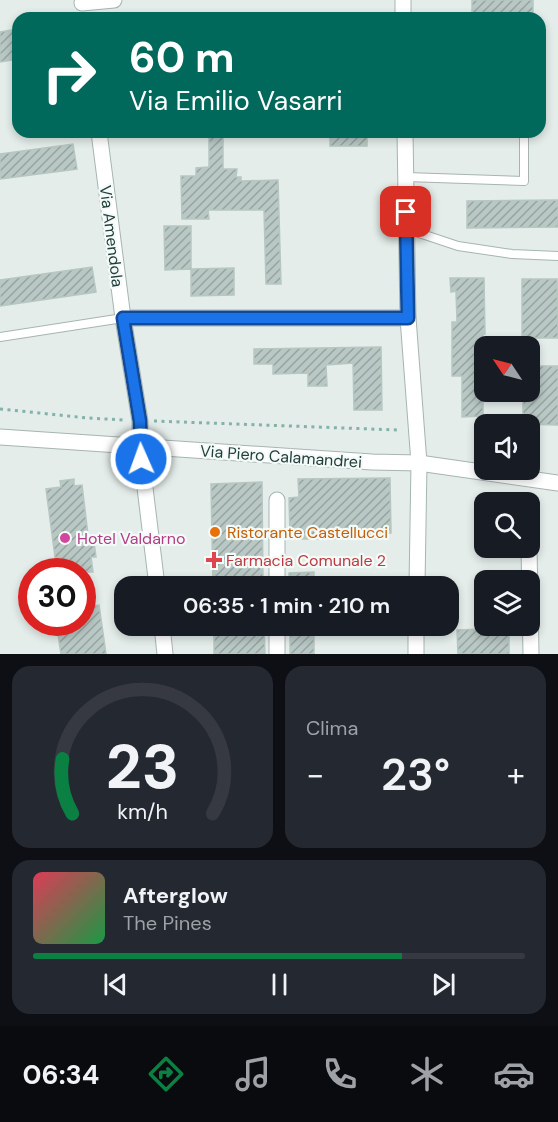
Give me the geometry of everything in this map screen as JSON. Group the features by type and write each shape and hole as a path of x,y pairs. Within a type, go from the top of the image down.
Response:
{"street":[{"path":"83,7 114,0"},
{"name":"Via Amendola","path":"100,138 123,318 140,421 140,447 156,576"},
{"path":"405,138 408,318 418,463 417,576"},
{"path":"123,318 408,318"},
{"name":"Via Piero Calamandrei","path":"0,437 372,462 418,463 558,483"},
{"path":"277,500 277,576"},
{"path":"529,558 531,654"},
{"path":"163,636 165,654"},
{"path":"276,654 277,636"},
{"path":"416,636 416,654"}],"lane":[{"path":"406,177 524,181 524,138"},
{"path":"407,229 458,246 512,254 558,256"},
{"path":"0,337 123,318"}],"path":[{"path":"0,409 140,421 398,430"}],"building":[{"path":"472,0 533,0 533,12 472,12"},
{"path":"12,30 12,60 0,62 0,32"},
{"path":"209,138 223,138 223,169 237,169 236,177 241,177 241,181 278,180 281,284 266,284 264,210 208,210 209,219 182,219 181,176 196,176 196,168 209,167"},
{"path":"330,138 367,138 367,146 330,146"},
{"path":"73,144 77,169 0,179 0,154"},
{"path":"558,200 558,227 467,228 467,201"},
{"path":"164,226 191,226 191,269 165,270"},
{"path":"92,267 96,292 0,306 0,280"},
{"path":"234,268 234,295 191,296 191,269"},
{"path":"450,278 484,278 485,334 474,336 474,402 483,402 483,414 474,414 474,416 462,417 462,376 452,376 452,322 457,322 456,291 451,292"},
{"path":"522,279 557,279 558,338 522,336"},
{"path":"381,347 382,410 354,410 353,363 326,365 327,386 308,386 308,373 273,374 273,364 254,364 254,349"},
{"path":"540,366 558,366 558,425 540,424 540,414 523,414 523,402 540,402"},
{"path":"390,478 391,533 379,533 378,538 299,539 299,535 290,535 289,498 299,497 298,479"},
{"path":"74,479 74,486 82,485 89,543 94,542 96,557 55,558 46,489 61,487 60,481"},
{"path":"262,482 263,576 213,576 211,484"},
{"path":"314,572 314,576 289,576 289,573"},
{"path":"99,605 106,654 61,654 58,636 96,636 96,606"},
{"path":"474,629 474,636 509,636 509,654 458,654 459,630"},
{"path":"214,636 264,636 265,654 214,654"},
{"path":"290,636 314,636 314,654 290,654"}],"place":[{"name":"Ristorante Castellucci","path":"215,532"},
{"name":"Hotel Valdarno","path":"65,538"},
{"name":"Farmacia Comunale 2","path":"214,560"}],"route":[{"path":"141,459 140,421 123,318 408,318 406,212"}]}
